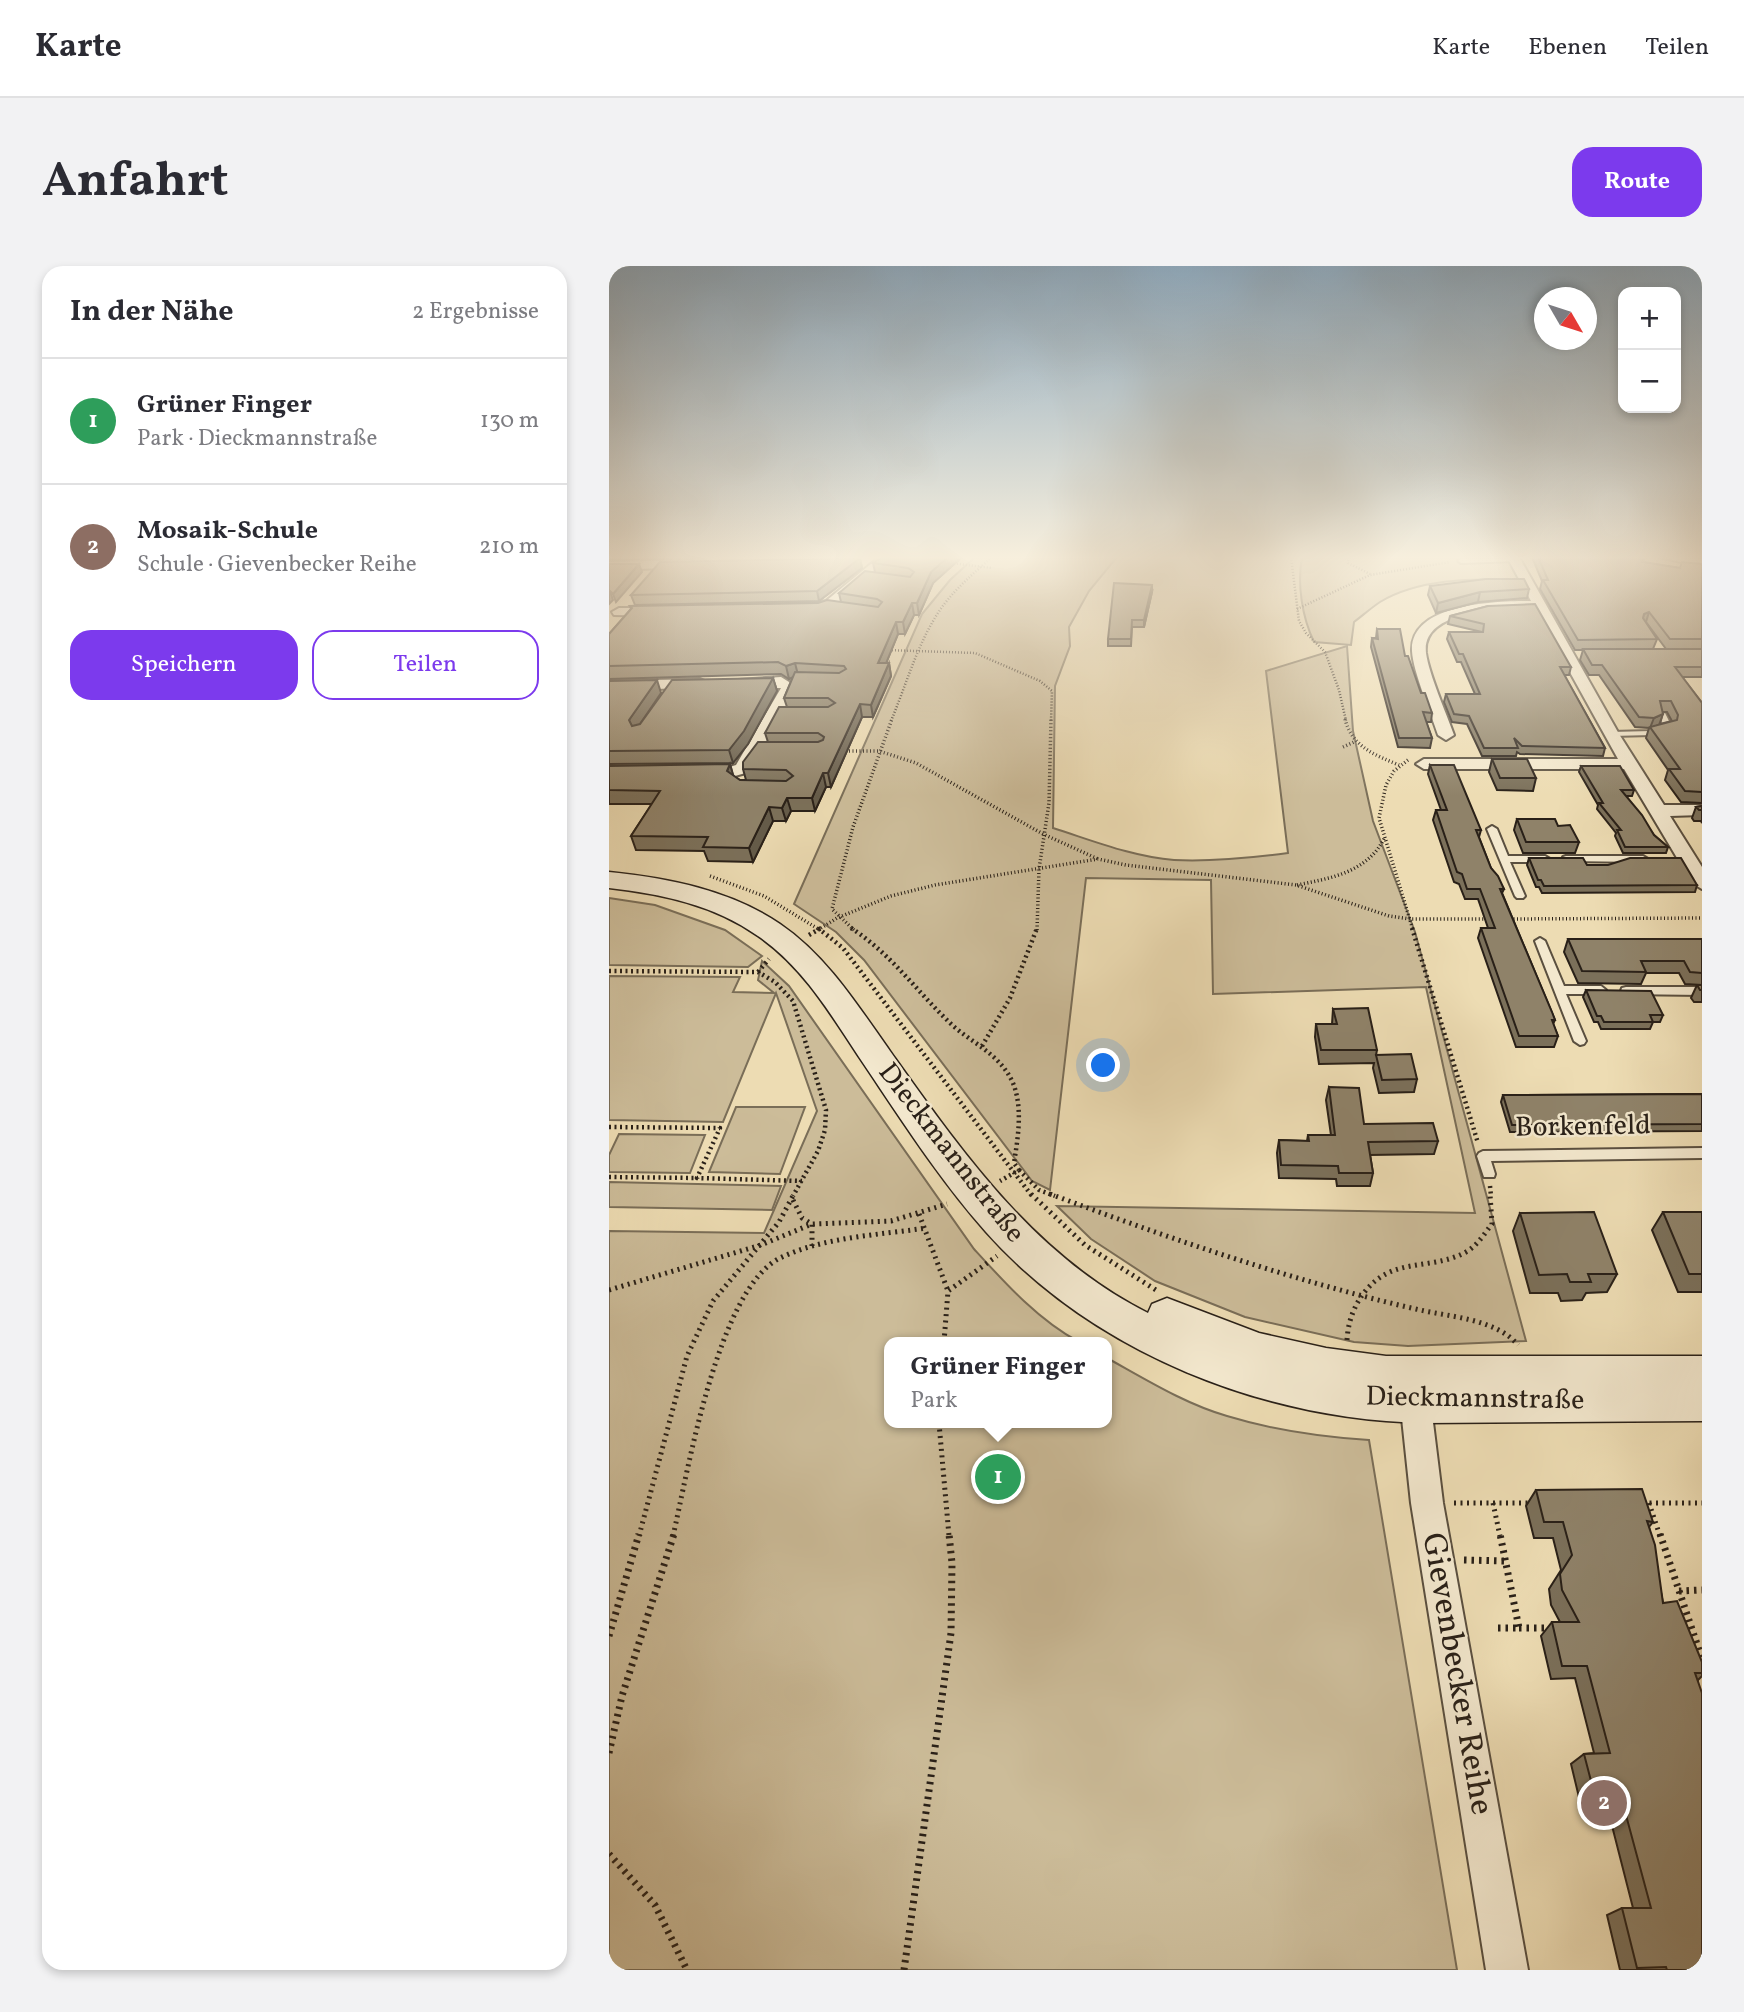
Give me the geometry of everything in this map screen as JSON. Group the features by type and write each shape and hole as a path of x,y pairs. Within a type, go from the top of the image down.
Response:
{"street":[{"path":"1421,637 1417,643 1419,653 1446,735"},
{"path":"1559,637 1571,654 1611,734 1658,811 1680,859 1702,883"},
{"path":"609,686 671,690 721,684 792,682 780,715 761,750 739,774 689,773"},
{"path":"1424,764 1629,764"},
{"path":"1658,811 1702,810"},
{"name":"Dieckmannstraße","path":"609,870 665,877 719,891 776,917 807,937 832,962 1016,1208 1064,1252 1112,1287 1179,1322 1258,1351 1348,1371 1414,1390 1702,1401"},
{"name":"Dieckmannstraße","path":"609,880 665,888 709,901 751,919 790,946 823,981 1002,1227 1047,1269 1098,1306 1159,1339 1255,1376 1347,1396 1702,1375"},
{"name":"Gievenbecker Reihe","path":"1414,1390 1436,1560 1507,1970"}],"lane":[{"path":"1611,734 1661,732 1668,727 1662,715"},
{"path":"1492,829 1520,896"},
{"path":"1504,859 1661,859"},
{"path":"1540,941 1580,1041"},
{"path":"1559,990 1702,991"},
{"name":"Borkenfeld","path":"1489,1174 1481,1150 1702,1153"}],"path":[{"path":"927,637 879,751 838,878 832,909 837,918 871,940 901,966 950,1023 982,1046 1013,1081 1019,1103 1020,1123 1014,1163 1016,1172 1039,1190 1187,1245 1362,1296 1487,1325 1513,1339 1521,1347"},
{"path":"1310,637 1319,645 1329,663 1347,731 1354,742 1372,755 1399,765 1424,764"},
{"path":"878,650 985,656 1040,681 1052,691 1049,803 1039,869 1038,926 1010,998 982,1046"},
{"path":"1446,735 1445,739 1399,765 1391,775 1380,800 1379,818 1481,1150"},
{"path":"1343,747 1354,742"},
{"path":"837,751 879,751 942,776 1043,834 1098,859 1126,865 1296,885 1389,916 1410,919 1494,919"},
{"path":"1296,885 1346,873 1363,865 1380,852 1385,837"},
{"path":"1098,859 935,885 891,896 837,918 821,928 843,948 1054,1219 1085,1245 1160,1292"},
{"path":"1508,919 1702,918"},
{"path":"758,972 776,953"},
{"path":"609,971 758,972 775,982 793,1001 825,1110 825,1130 818,1151 792,1200 761,1245 737,1269 713,1301 687,1356 658,1470 609,1636"},
{"path":"609,1127 720,1128 697,1178"},
{"path":"1348,1350 1346,1335 1350,1315 1362,1296 1387,1272 1444,1260 1474,1247 1492,1224 1489,1174"},
{"path":"609,1177 802,1181"},
{"path":"792,1200 802,1218 812,1224"},
{"path":"609,1290 761,1245 812,1224 891,1221 956,1202"},
{"path":"919,1214 949,1291 944,1337"},
{"path":"812,1224 812,1245"},
{"path":"609,1753 622,1696 670,1552 703,1400 738,1306 754,1280 778,1259 812,1245 926,1228"},
{"path":"949,1291 972,1271 1000,1254"},
{"path":"904,1970 951,1633 952,1563 939,1428"},
{"path":"1427,1503 1545,1503"},
{"path":"1493,1503 1519,1628"},
{"path":"1636,1503 1702,1503"},
{"path":"1649,1503 1702,1659"},
{"path":"1436,1560 1505,1561"},
{"path":"1679,1591 1702,1590"},
{"path":"1498,1628 1553,1628 1553,1635"},
{"path":"609,1854 655,1905 687,1970"}],"shaded area":[{"path":"912,637 1070,637 1070,646 1055,686 1053,828 1112,847 1174,860 1245,858 1288,853 1266,671 1347,646 1353,731 1373,821 1415,932 1526,1341 1408,1346 1354,1342 1245,1317 1155,1281 1091,1239 1057,1206 1475,1213 1426,987 1213,994 1211,880 1086,878 1050,1190 1032,1181 864,960 836,932 794,904"},
{"path":"1312,637 1352,637 1351,645 1314,642"},
{"path":"609,898 655,905 725,930 762,956 748,967 609,965"},
{"path":"762,961 789,986 974,1249 1036,1312 1071,1337 884,1337 884,1428 1112,1428 1112,1361 1181,1398 1227,1416 1298,1432 1369,1440 1457,1970 609,1970 609,1231 764,1233 817,1111 776,993 723,1122 609,1120 609,976 740,977 733,992 774,993 758,980"},
{"path":"736,1107 805,1107 780,1174 709,1172"},
{"path":"619,1134 705,1135 690,1173 609,1172 609,1155"},
{"path":"609,1182 781,1186 772,1210 609,1207"}],"building":[{"path":"609,637 890,637 878,663 889,663 871,705 860,704 828,773 823,773 812,798 787,798 782,808 769,807 749,848 703,847 708,837 631,836 660,791 609,790 609,766 730,764 727,771 740,780 786,781 793,776 786,770 743,769 743,762 758,742 823,740 824,737 818,733 765,733 779,707 828,707 835,703 828,698 784,698 795,672 839,673 846,669 844,666 795,663 786,666 778,662 609,666"},
{"path":"1108,637 1131,637 1131,639 1108,639"},
{"path":"1378,637 1401,637 1405,656 1408,656 1421,693 1425,693 1432,713 1423,712 1432,738 1399,738 1372,638 1378,639"},
{"path":"1451,637 1554,637 1571,667 1560,667 1605,748 1522,746 1514,738 1518,748 1484,748 1469,716 1454,714 1446,694 1480,694 1463,654 1459,654"},
{"path":"1576,637 1655,637 1657,639 1578,640"},
{"path":"1668,637 1702,637 1702,639 1670,639"},
{"path":"1583,649 1702,649 1702,667 1675,667 1702,703 1702,792 1685,791 1669,769 1680,769 1650,727 1677,720 1678,715 1671,701 1660,701 1663,714 1654,718 1639,717 1602,665 1592,665"},
{"path":"773,678 744,731 729,750 609,751 609,681 657,680 629,720 632,726 640,724 672,680"},
{"path":"1492,759 1527,759 1536,778 1500,778"},
{"path":"1430,765 1454,765 1481,830 1476,830 1491,868 1504,889 1500,889 1552,1012 1558,1036 1519,1036 1481,928 1495,928 1480,889 1467,889 1462,874 1457,872 1436,810 1447,810"},
{"path":"1581,766 1620,766 1634,790 1621,790 1642,815 1654,835 1668,847 1625,847 1617,830 1621,830 1599,803 1603,803"},
{"path":"1517,819 1555,819 1558,826 1570,825 1579,842 1526,842"},
{"path":"1529,858 1583,858 1587,865 1608,865 1630,858 1681,858 1697,885 1544,886 1541,880 1538,880"},
{"path":"1568,939 1702,939 1702,973 1690,972 1684,961 1641,961 1646,972 1582,971"},
{"path":"1586,990 1651,991 1663,1015 1650,1015 1653,1022 1604,1022 1601,1016 1597,1016"},
{"path":"1368,1008 1377,1050 1321,1050 1316,1024 1337,1024 1333,1009"},
{"path":"1411,1054 1417,1079 1382,1080 1376,1055"},
{"path":"1329,1087 1359,1088 1364,1124 1433,1123 1438,1141 1368,1142 1373,1173 1339,1173 1338,1166 1281,1165 1279,1140 1309,1141 1308,1135 1335,1135"},
{"path":"1702,1094 1702,1124 1512,1125 1503,1095"},
{"path":"1594,1212 1617,1274 1588,1274 1591,1282 1570,1282 1567,1274 1539,1275 1520,1213"},
{"path":"1663,1212 1702,1212 1702,1274 1689,1274"},
{"path":"1642,1489 1653,1522 1647,1521 1655,1545 1663,1603 1677,1601 1702,1662 1702,1673 1695,1673 1702,1693 1702,1970 1637,1968 1622,1908 1651,1908 1623,1804 1597,1804 1584,1754 1610,1753 1587,1666 1562,1666 1552,1622 1579,1622 1562,1590 1560,1574 1572,1555 1563,1522 1544,1522 1536,1490"}],"place":[{"name":"Grüner Finger","path":"998,1477"},
{"name":"Mosaik-Schule","path":"1604,1803"}]}
